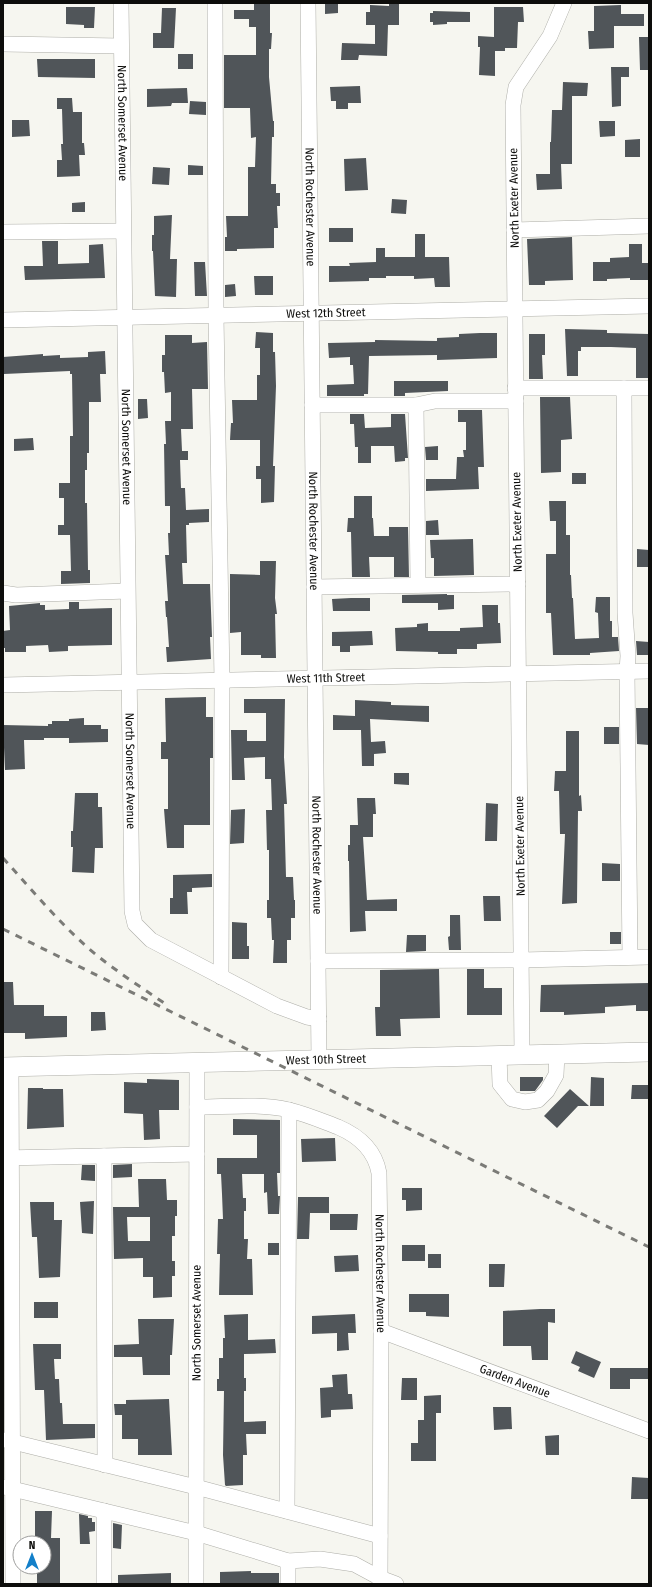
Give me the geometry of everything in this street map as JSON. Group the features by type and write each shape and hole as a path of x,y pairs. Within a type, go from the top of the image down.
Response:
{"main road":[{"name":"West 10th Street","path":"7,1066 649,1052"}],"street":[{"name":"North Somerset Avenue","path":"121,3 128,683 132,911 135,924 151,940 277,1006 307,1017 319,1019"},
{"path":"215,3 216,316 222,681 221,977"},
{"name":"North Rochester Avenue","path":"308,3 319,1059"},
{"name":"North Exeter Avenue","path":"522,1055 513,105 514,92 519,81 550,36 564,3"},
{"path":"3,44 121,46"},
{"path":"514,230 649,226"},
{"path":"3,232 123,230"},
{"name":"West 12th Street","path":"3,320 649,306"},
{"path":"624,388 625,613 628,656 630,957"},
{"path":"312,405 416,405 435,401 516,395 624,388 649,388"},
{"path":"416,405 418,586"},
{"path":"314,587 518,584"},
{"path":"3,593 16,595 127,591"},
{"name":"West 11th Street","path":"3,685 649,671"},
{"path":"318,961 521,960 649,957"},
{"path":"499,1055 500,1084 512,1099 525,1102 538,1100 547,1091 556,1075 557,1054"},
{"name":"North Somerset Avenue","path":"196,1584 197,1061"},
{"path":"7,1066 8,1488 13,1584"},
{"name":"North Rochester Avenue","path":"197,1107 263,1107 289,1110 326,1121 343,1129 362,1141 374,1155 379,1173 382,1331 380,1581"},
{"path":"287,1511 289,1110"},
{"path":"7,1158 197,1154"},
{"path":"104,1156 105,1465"},
{"name":"Garden Avenue","path":"382,1331 649,1431"},
{"path":"8,1441 196,1487 380,1536"},
{"path":"8,1488 196,1533 288,1561 320,1559 354,1564 380,1581 396,1584"},
{"path":"104,1511 104,1584"},
{"path":"288,1561 288,1584"}],"building":[{"path":"254,3 270,3 270,33 272,33 271,49 269,49 269,77 274,121 274,137 272,137 271,184 276,184 276,193 280,193 280,206 277,206 278,228 274,228 274,248 237,249 237,251 225,251 225,237 227,237 226,216 248,216 248,167 255,167 256,137 251,138 250,108 224,108 224,55 256,55 256,27 249,27 249,19 234,19 234,10 254,10"},
{"path":"325,3 338,3 338,13 325,14"},
{"path":"389,3 399,3 399,25 388,25 387,56 359,55 358,60 341,60 342,43 375,44 375,25 366,25 366,12 370,12 370,5 389,6"},
{"path":"621,5 621,14 644,14 644,26 614,26 614,48 589,49 588,31 594,31 594,6"},
{"path":"66,7 95,7 94,28 84,28 84,25 66,24"},
{"path":"494,7 523,7 524,22 518,22 517,48 505,48 505,51 495,51 495,76 479,75 480,47 478,47 478,36 494,37"},
{"path":"162,8 176,8 174,48 153,48 153,33 161,33"},
{"path":"433,11 470,12 470,22 447,22 447,24 433,25 433,22 430,22 430,13 433,13"},
{"path":"639,37 649,37 649,70 640,70"},
{"path":"178,54 193,54 193,69 178,69"},
{"path":"37,59 95,59 95,78 38,77"},
{"path":"611,67 629,67 629,77 621,77 621,106 612,107"},
{"path":"563,82 588,83 587,96 572,96 572,164 561,164 562,189 537,190 536,174 550,174 552,110 562,110"},
{"path":"360,86 361,103 348,103 348,109 336,109 336,101 331,101 330,87"},
{"path":"187,88 188,103 172,103 171,106 147,107 147,89"},
{"path":"57,98 72,98 73,112 82,112 82,143 84,143 85,155 79,155 80,176 57,177 57,160 62,160 61,144 63,144 62,109 57,109"},
{"path":"190,101 206,102 206,115 189,114"},
{"path":"12,120 29,120 30,136 12,137"},
{"path":"599,121 615,121 615,136 600,137"},
{"path":"640,139 640,157 625,157 625,140"},
{"path":"366,158 368,190 345,191 344,159"},
{"path":"188,165 203,166 203,175 188,175"},
{"path":"153,167 170,168 169,185 152,184"},
{"path":"392,199 407,200 406,214 391,213"},
{"path":"85,202 85,212 72,212 72,203"},
{"path":"172,215 170,259 177,259 176,297 155,296 152,251 154,216"},
{"path":"329,228 353,228 353,242 329,242"},
{"path":"415,234 425,234 425,257 449,257 450,287 435,287 434,278 414,279 414,276 386,276 386,278 369,278 369,281 329,282 329,266 350,266 349,263 376,262 376,248 385,248 385,257 415,257"},
{"path":"572,237 573,280 545,281 545,285 529,285 527,239"},
{"path":"42,241 58,241 58,264 89,263 89,245 103,244 105,278 25,280 24,266 43,266"},
{"path":"629,244 642,244 642,263 649,263 649,280 630,280 630,278 593,281 593,262 610,262 610,258 629,257"},
{"path":"194,262 205,262 207,296 195,296"},
{"path":"254,276 273,276 273,295 255,295"},
{"path":"235,284 236,296 225,297 225,285"},
{"path":"565,329 607,330 607,333 649,334 649,378 636,378 636,348 611,347 581,347 581,351 578,351 578,376 567,376"},
{"path":"256,332 273,333 276,386 273,466 275,466 274,502 261,503 261,479 256,479 256,466 260,466 260,440 230,440 231,423 233,423 232,400 257,400 257,375 260,375 260,348 255,348"},
{"path":"497,333 497,358 437,360 437,355 369,356 368,394 364,394 364,396 327,396 327,385 354,384 353,365 350,365 350,357 329,358 328,343 375,342 375,340 437,341 437,338 459,337 459,334"},
{"path":"529,334 545,334 545,355 542,355 543,379 529,379"},
{"path":"165,335 192,335 192,343 207,342 208,389 192,389 193,429 181,429 182,451 188,451 188,460 180,460 181,488 185,488 186,510 209,509 209,522 189,523 189,525 186,525 187,563 182,563 183,584 210,584 212,637 210,637 211,659 167,662 166,647 169,647 165,601 168,601 165,555 169,555 168,533 170,533 170,506 165,506 164,444 166,444 165,421 171,421 171,392 165,393 164,372 162,372 162,355 165,355"},
{"path":"105,351 106,374 100,374 101,402 89,402 89,453 87,453 87,470 85,470 85,503 87,503 88,570 90,570 90,583 61,584 61,571 71,571 70,535 58,535 58,525 64,525 64,498 59,498 59,483 70,483 70,436 73,436 72,374 70,374 70,371 4,374 3,357 43,354 43,356 60,355 60,358 88,357 88,352"},
{"path":"394,381 448,381 448,391 405,393 405,396 394,396"},
{"path":"540,397 570,397 572,439 561,440 561,472 541,473"},
{"path":"138,399 147,399 148,418 138,419"},
{"path":"458,410 482,410 484,467 478,467 479,489 426,491 426,479 456,479 457,457 464,457 463,450 466,450 466,422 458,422"},
{"path":"350,414 364,414 365,428 391,427 391,414 405,414 408,458 405,458 405,461 395,462 394,446 371,446 371,463 358,463 358,447 355,447 354,424 350,424"},
{"path":"33,438 34,450 14,451 14,439"},
{"path":"438,446 438,460 426,460 425,447"},
{"path":"572,473 586,473 586,484 572,484"},
{"path":"354,496 372,496 374,536 389,536 389,527 408,527 409,577 394,577 394,557 369,557 370,577 352,577 351,532 347,532 348,518 354,518"},
{"path":"549,501 566,501 566,535 570,535 570,575 575,639 599,638 598,613 595,612 596,597 610,597 612,637 618,637 619,651 590,653 590,655 553,655 551,613 546,613 546,554 556,554 556,521 550,521"},
{"path":"438,520 439,535 426,535 426,521"},
{"path":"473,539 474,575 434,576 434,558 431,558 430,540"},
{"path":"637,549 649,550 649,567 637,567"},
{"path":"260,561 276,561 276,658 261,658 261,655 241,655 241,632 230,633 230,574 260,575"},
{"path":"402,595 454,595 454,609 438,610 438,603 402,603"},
{"path":"370,598 370,611 333,611 332,599"},
{"path":"69,602 79,602 79,609 112,608 112,645 68,646 68,651 49,652 48,645 26,646 26,652 5,652 5,648 3,648 3,631 10,630 9,606 40,603 40,605 45,605 45,610 69,609"},
{"path":"482,605 498,605 498,623 500,623 501,643 477,644 477,649 457,649 457,654 396,651 395,628 417,627 417,624 428,623 428,631 460,631 460,628 483,627"},
{"path":"372,631 373,645 350,646 350,652 340,652 340,646 332,646 332,632"},
{"path":"636,641 649,642 649,655 637,655"},
{"path":"206,697 206,717 213,717 213,758 210,758 210,825 184,825 184,848 167,848 164,809 168,809 168,759 161,759 161,742 166,742 165,698"},
{"path":"244,699 285,699 284,757 287,804 284,804 286,877 293,877 295,900 295,918 291,918 291,940 287,940 287,963 273,963 274,940 272,940 271,918 267,918 267,900 269,900 269,850 267,850 266,810 272,810 271,779 265,779 265,757 244,758 245,780 232,780 231,730 247,730 247,741 266,741 266,713 244,713"},
{"path":"355,700 391,702 391,705 429,706 429,722 370,719 371,742 385,741 386,753 374,754 374,766 362,766 361,730 333,730 333,715 355,716"},
{"path":"636,708 649,708 649,745 637,744"},
{"path":"84,718 84,725 101,725 101,729 108,729 108,742 69,743 69,738 24,740 25,769 5,770 3,725 48,726 48,724 52,724 52,721 69,721 69,719"},
{"path":"604,727 619,727 619,744 604,744"},
{"path":"566,731 579,731 579,796 581,795 582,811 578,811 577,903 562,904 565,834 560,834 559,791 554,791 555,771 566,771"},
{"path":"394,773 409,773 409,785 394,784"},
{"path":"75,793 98,793 98,807 102,807 103,848 95,848 94,873 72,872 73,847 71,847 71,831 73,831"},
{"path":"357,798 375,798 376,814 373,814 373,837 363,837 367,900 397,899 397,911 365,911 366,931 350,932 348,845 350,845 350,825 358,825"},
{"path":"486,803 498,804 497,841 485,841"},
{"path":"245,809 244,843 230,844 231,810"},
{"path":"602,863 620,864 620,881 602,881"},
{"path":"212,874 212,887 192,888 192,892 187,892 188,914 170,914 170,898 173,898 173,875"},
{"path":"483,896 500,896 501,921 484,921"},
{"path":"450,915 460,915 461,950 449,950 448,937 450,936"},
{"path":"232,922 247,923 247,946 249,946 249,959 232,959"},
{"path":"610,932 621,932 621,944 610,944"},
{"path":"407,935 426,935 426,951 406,952"},
{"path":"439,969 440,1018 400,1019 401,1036 376,1036 375,1007 380,1007 380,970"},
{"path":"467,969 484,969 484,988 502,988 502,1015 467,1015"},
{"path":"3,982 13,982 14,1005 44,1005 44,1016 67,1016 67,1037 25,1039 25,1033 3,1033"},
{"path":"649,983 649,1011 636,1011 636,1005 605,1007 605,1013 564,1015 564,1012 540,1012 541,985"},
{"path":"91,1012 105,1012 106,1030 91,1031"},
{"path":"520,1077 543,1077 543,1080 535,1091 520,1091"},
{"path":"591,1077 604,1078 604,1106 590,1106"},
{"path":"147,1079 179,1080 179,1110 159,1110 160,1139 144,1140 143,1114 124,1113 124,1082 147,1083"},
{"path":"632,1085 649,1085 648,1099 631,1099"},
{"path":"28,1088 63,1089 64,1127 27,1129"},
{"path":"570,1089 589,1106 578,1106 557,1128 544,1116"},
{"path":"233,1119 280,1120 280,1173 277,1173 278,1196 280,1196 279,1214 268,1214 267,1192 264,1193 264,1174 242,1174 243,1198 246,1198 246,1211 244,1211 244,1239 248,1239 247,1259 252,1259 253,1295 219,1295 220,1254 217,1254 218,1219 223,1219 221,1174 217,1174 217,1158 257,1158 257,1135 233,1135"},
{"path":"335,1138 336,1161 302,1162 301,1139"},
{"path":"132,1164 132,1177 113,1178 113,1165"},
{"path":"82,1165 95,1165 95,1181 81,1180"},
{"path":"138,1179 166,1179 167,1200 177,1200 175,1236 172,1236 172,1261 175,1261 175,1276 172,1276 172,1297 153,1298 153,1277 143,1277 143,1258 114,1259 113,1207 139,1207","holes":["127,1217 150,1217 150,1241 128,1241"]},
{"path":"402,1188 422,1188 422,1210 406,1211 406,1200 402,1200"},
{"path":"298,1197 329,1197 329,1213 310,1213 309,1239 297,1239"},
{"path":"94,1201 93,1234 82,1233 80,1202"},
{"path":"30,1202 54,1202 54,1220 62,1220 60,1277 39,1278 37,1237 32,1237"},
{"path":"330,1214 358,1214 357,1230 330,1230"},
{"path":"268,1243 279,1243 279,1255 268,1255"},
{"path":"402,1245 425,1245 425,1261 402,1261"},
{"path":"428,1254 441,1254 441,1268 428,1268"},
{"path":"358,1255 359,1271 335,1272 334,1256"},
{"path":"489,1264 505,1264 504,1287 489,1287"},
{"path":"409,1294 449,1294 449,1317 426,1316 426,1312 409,1312"},
{"path":"34,1302 58,1302 58,1318 34,1318"},
{"path":"555,1309 555,1323 548,1322 548,1360 532,1360 531,1346 503,1346 503,1311"},
{"path":"248,1314 248,1340 275,1339 276,1353 244,1354 244,1378 246,1378 246,1391 244,1391 244,1422 266,1421 266,1434 246,1434 247,1455 243,1455 243,1485 226,1486 223,1455 224,1391 217,1391 217,1379 219,1379 219,1358 223,1358 223,1338 225,1338 224,1315"},
{"path":"355,1314 356,1333 348,1333 349,1350 337,1351 337,1333 312,1334 312,1316"},
{"path":"138,1319 174,1319 172,1355 170,1355 170,1375 143,1375 142,1357 114,1357 114,1345 139,1344"},
{"path":"33,1344 61,1344 61,1359 54,1359 55,1379 59,1379 63,1424 95,1424 95,1438 46,1440 44,1390 35,1390"},
{"path":"576,1351 601,1362 594,1378 578,1371 580,1367 571,1363"},
{"path":"610,1368 649,1368 649,1379 630,1379 630,1389 610,1389"},
{"path":"347,1374 348,1394 352,1394 353,1409 331,1410 331,1417 321,1418 320,1388 333,1387 332,1375"},
{"path":"402,1378 417,1378 417,1400 401,1400"},
{"path":"441,1395 441,1413 436,1413 436,1461 411,1461 411,1443 418,1443 418,1420 424,1420 424,1396"},
{"path":"169,1399 172,1455 138,1455 138,1439 122,1439 122,1415 115,1415 114,1404 126,1404 126,1400"},
{"path":"493,1407 511,1407 512,1429 494,1430"},
{"path":"559,1435 559,1455 546,1455 545,1436"},
{"path":"632,1477 649,1478 649,1499 631,1499"},
{"path":"35,1511 52,1511 51,1535 35,1535"},
{"path":"79,1514 92,1518 92,1522 95,1522 95,1531 89,1532 90,1544 80,1544"},
{"path":"113,1523 122,1525 121,1549 113,1548"},
{"path":"52,1538 60,1538 60,1584 37,1584 37,1575 52,1575"},
{"path":"251,1571 251,1573 279,1573 279,1584 220,1584 220,1572"},
{"path":"171,1573 171,1584 118,1584 118,1575"}],"railway":[{"path":"3,858 54,915 87,947 115,969 164,1003"},
{"path":"3,929 649,1247"}]}
